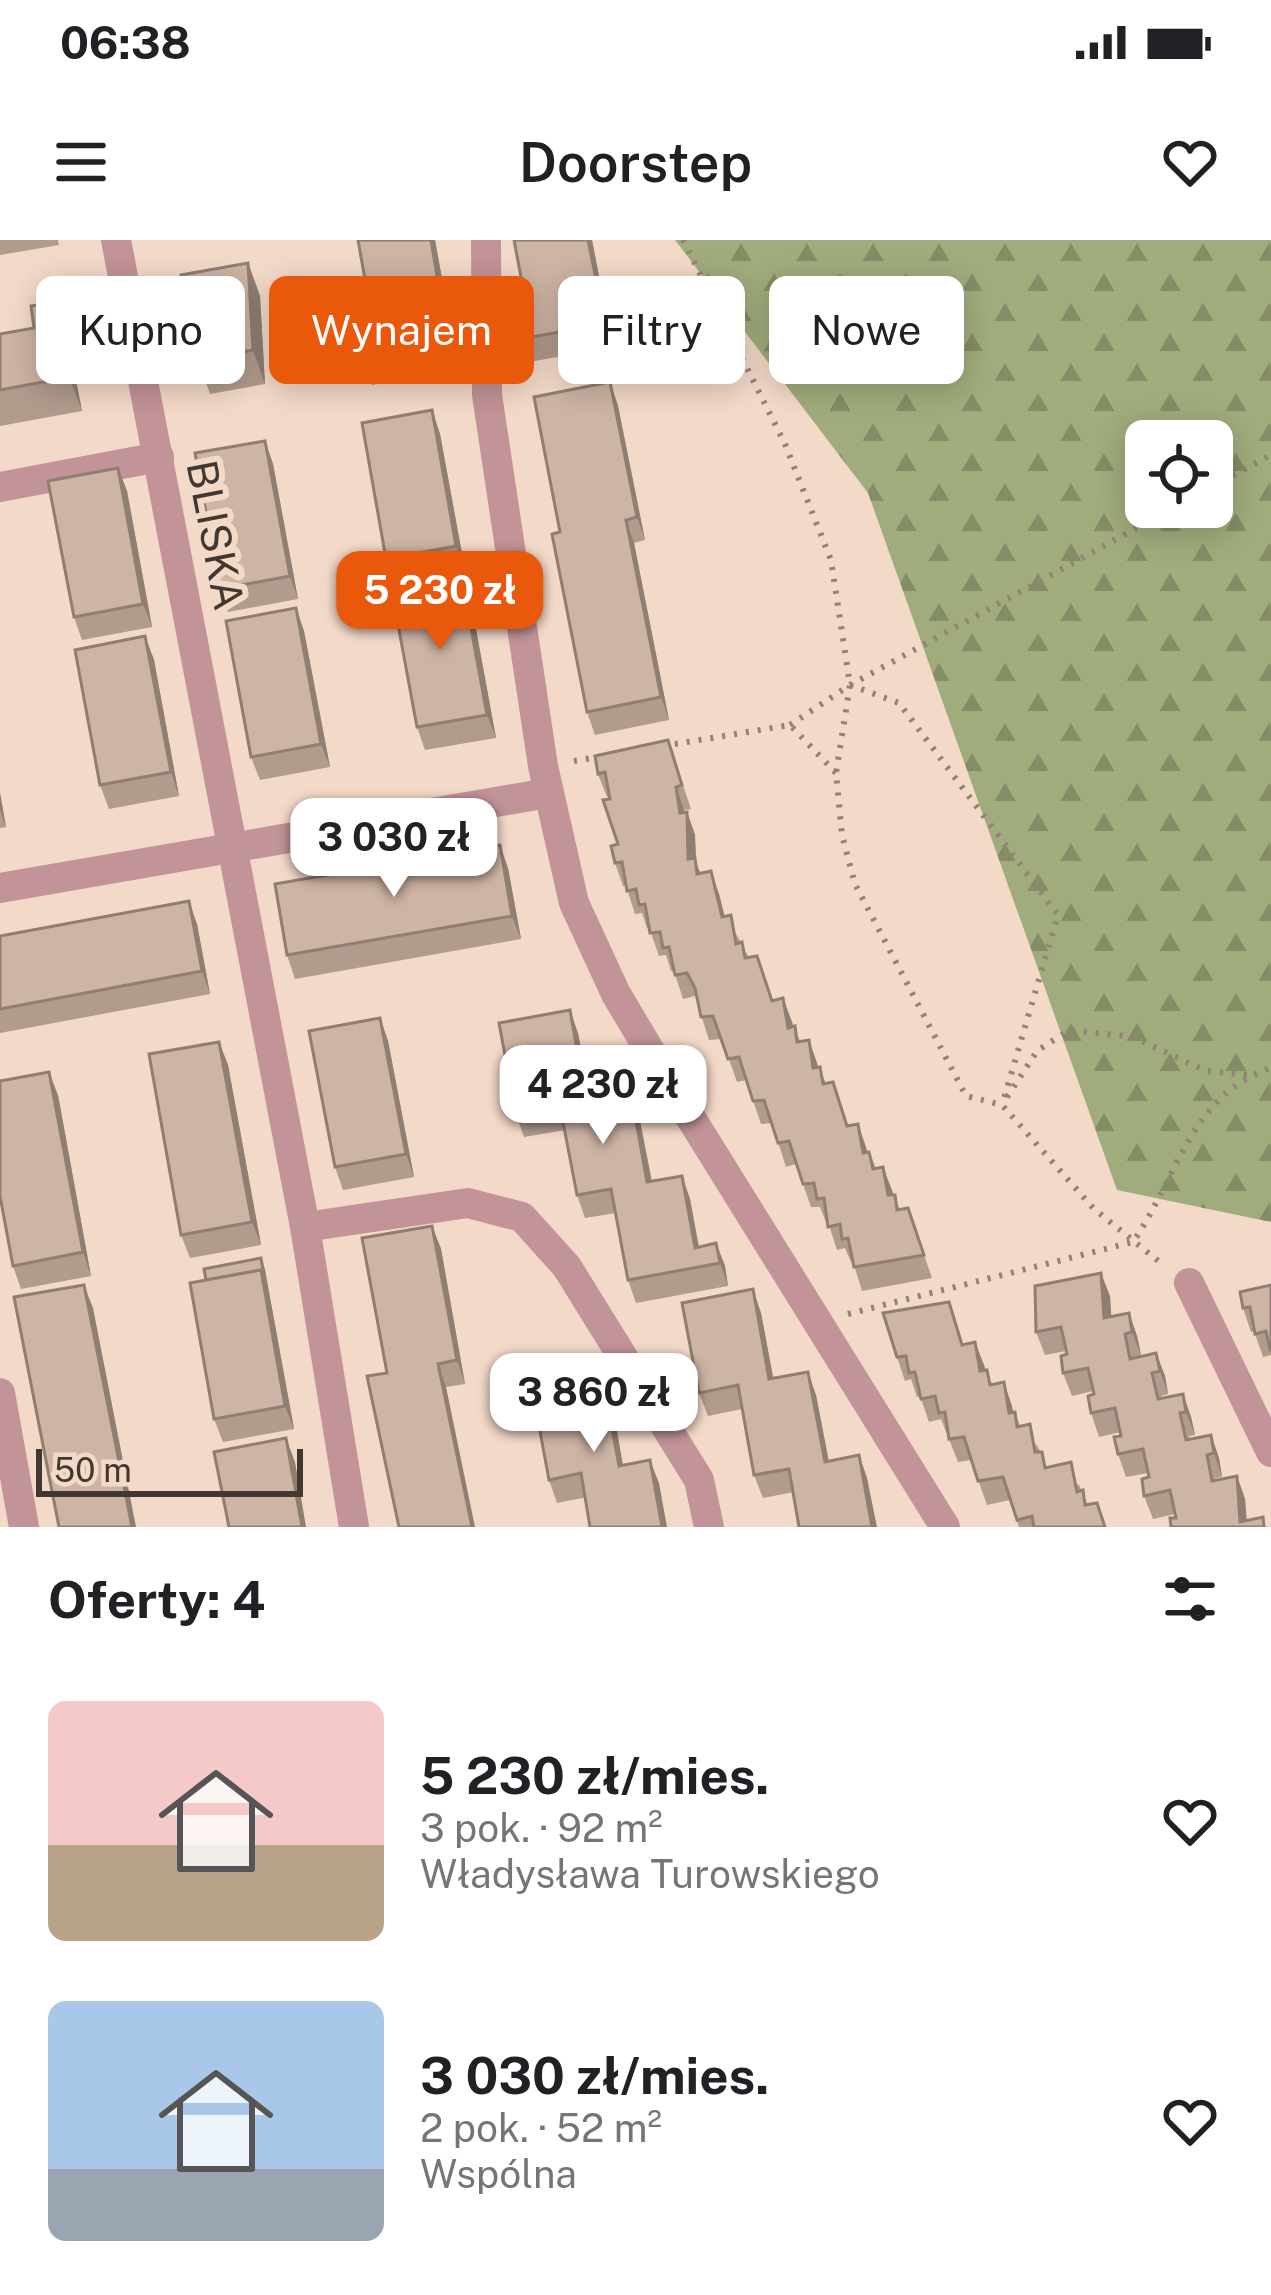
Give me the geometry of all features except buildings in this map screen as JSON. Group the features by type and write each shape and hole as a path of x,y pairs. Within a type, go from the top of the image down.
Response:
{"street":[{"name":"BLISKA","path":"116,240 304,1227 354,1527"},
{"path":"486,240 487,395 546,779 574,903 616,994 945,1527"},
{"path":"0,487 158,458"},
{"path":"0,888 233,846 546,779"},
{"path":"304,1227 467,1203 522,1216 567,1267 699,1480 709,1527"},
{"path":"1189,1283 1271,1452"},
{"path":"0,1394 25,1527"}],"path":[{"path":"682,240 784,444 831,560 850,685 836,773 842,835 855,884 966,1096 1002,1105 1093,1208 1189,1283"},
{"path":"1233,476 1271,455"},
{"path":"656,747 790,725 850,685 1137,528"},
{"path":"850,685 899,703 1058,915 1002,1105"},
{"path":"790,725 836,773"},
{"path":"546,779 611,755"},
{"path":"1002,1105 1037,1052 1070,1030 1132,1037 1206,1071 1248,1075"},
{"path":"820,1321 1133,1242 1193,1126 1248,1075 1271,1067"}],"green space":[{"path":"675,240 1271,240 1271,1222 1117,1190 868,493 785,384 964,384 964,276 769,276 769,363 745,332 745,276 702,276"}]}
